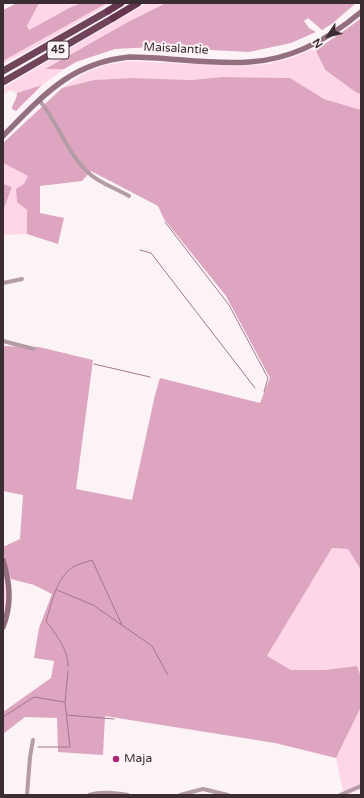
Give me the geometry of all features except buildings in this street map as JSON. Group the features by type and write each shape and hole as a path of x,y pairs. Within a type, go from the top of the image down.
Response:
{"highway":[{"name":"45","path":"3,72 121,3"},
{"name":"45","path":"3,82 138,3"}],"main road":[{"name":"Maisalantie","path":"3,136 53,87 72,75 93,65 115,59 145,57 219,62 249,62 286,55 325,39 361,12"},
{"path":"3,560 10,593 3,627"}],"street":[{"path":"40,100 73,155 83,168 93,177 129,196"},
{"path":"3,283 22,279"},
{"path":"3,341 34,349"},
{"path":"27,795 33,740"},
{"path":"340,795 361,786"},
{"path":"180,795 202,789 228,795"},
{"path":"89,795 108,792 128,795"}],"shaded area":[{"path":"17,3 39,3 27,26 29,30 71,7 82,3 107,3 3,61 3,10"},
{"path":"39,3 82,3 71,7 29,30 27,26"},
{"path":"107,3 111,3 3,64 3,61"},
{"path":"147,3 166,3 126,23 46,68 64,69 42,85 17,93 10,90 3,95 3,88"},
{"path":"166,3 356,3 333,23 322,30 308,18 304,21 309,28 316,32 291,43 249,52 153,47 115,49 76,62 64,69 45,69 126,23"},
{"path":"361,18 361,94 357,93 325,70 316,51"},
{"path":"324,45 316,51 324,70 357,93 361,94 361,110 324,99 290,78 222,77 192,80 132,78 94,80 62,88 85,73 105,65 129,61 236,66 268,64 293,57"},
{"path":"222,77 290,78 324,99 361,110 361,570 348,549 332,548 267,656 291,670 324,670 357,666 361,677 361,707 336,758 275,743 105,716 103,755 58,752 57,718 25,717 3,734 3,712 51,678 54,661 34,658 39,628 52,594 34,585 11,579 3,551 3,547 20,539 23,495 3,491 3,346 39,347 93,360 76,489 132,500 160,378 260,403 270,378 226,296 164,219 158,206 91,171 82,181 40,186 40,213 64,218 58,244 27,234 27,210 17,202 16,189 24,184 28,176 3,163 3,143 62,88 94,80 132,78 192,80"},
{"path":"42,85 16,111 12,109 17,93"},
{"path":"3,163 28,176 24,184 27,210 27,234 3,235 3,211 12,187 3,184"},
{"path":"3,184 12,187 3,211"},
{"path":"332,548 348,549 361,570 361,677 357,666 324,670 291,670 267,656"},
{"path":"3,551 11,582 11,600 3,631"},
{"path":"361,707 361,789 348,795 344,795 336,758"}],"waterway":[{"path":"165,222 229,305 268,378 264,392"},
{"path":"140,250 151,253 255,388"},
{"path":"94,364 150,377"},
{"path":"68,666 68,660 64,648 46,621 56,589 60,581 70,569 92,560 122,625"},
{"path":"57,590 93,605 152,646 168,675"},
{"path":"38,747 70,747 65,702 68,671"},
{"path":"3,717 34,697 64,702"},
{"path":"67,715 114,719"}],"place":[{"name":"Maja","path":"116,759"}]}
